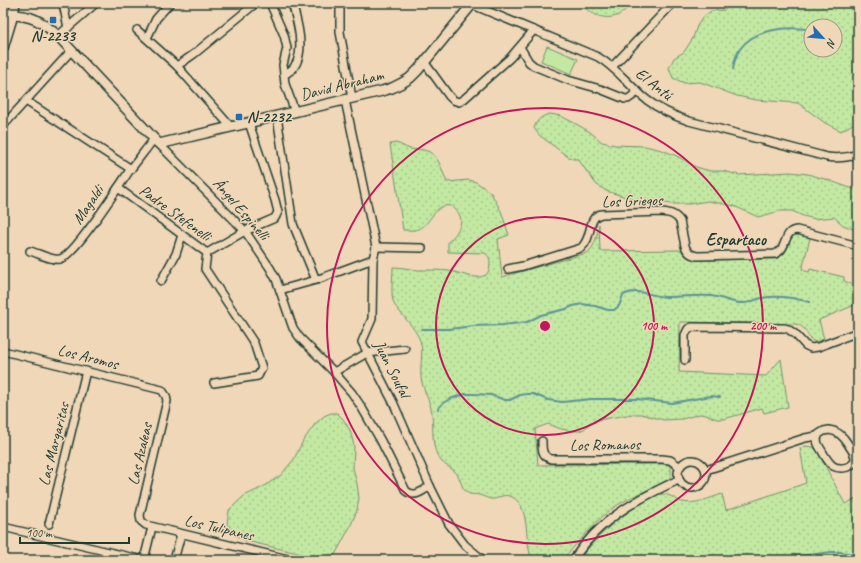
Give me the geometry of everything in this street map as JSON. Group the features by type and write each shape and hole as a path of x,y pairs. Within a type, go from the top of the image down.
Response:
{"main road":[{"path":"5,3 8,15"},
{"path":"3,48 9,3"},
{"path":"3,30 8,15 15,3"},
{"name":"David Abraham","path":"157,141 249,123 402,84 425,63 471,4"},
{"name":"Ángel Espinelli","path":"8,15 25,16 37,20 49,28 157,141"}],"street":[{"path":"63,3 68,28"},
{"path":"58,36 96,3"},
{"path":"147,38 156,19 170,3"},
{"path":"177,66 194,54 256,3"},
{"path":"270,3 284,35 287,48 283,65 284,75 285,84 294,112"},
{"path":"284,75 294,68 299,52 299,30 292,3"},
{"name":"Juan Soufal","path":"340,3 340,32 348,99 376,247 373,259 372,319 362,342 393,402 430,486 449,524 465,545 483,560"},
{"path":"612,67 673,3"},
{"name":"El Antú","path":"471,4 593,54 612,67 638,92 662,110 689,120 827,157 844,158 858,154"},
{"path":"138,30 177,66 231,127"},
{"path":"425,63 449,96 453,100 459,102 504,64 534,30"},
{"path":"520,47 530,64 568,80 600,89 625,99 628,99 638,92"},
{"path":"3,126 71,51"},
{"name":"Padre Stefenelli","path":"26,101 131,169"},
{"path":"277,116 293,224 316,280"},
{"path":"207,252 245,231 275,218 278,212 249,123"},
{"name":"Magaldi","path":"30,251 53,259 60,259 66,256 80,241 131,169 157,141"},
{"name":"Ángel Espinelli","path":"157,141 245,231 276,279 293,328 308,347 334,372 352,393 381,441 406,491 415,495 430,486"},
{"name":"Padre Stefenelli","path":"118,188 207,252 205,269 254,342 262,368 258,376 214,383"},
{"name":"Los Griegos","path":"508,269 523,266 581,248 588,237 593,218 598,214 662,212 675,215 680,221 686,249 691,254 697,256 775,254 780,252 787,236 793,230 858,246"},
{"path":"161,281 176,254 182,235"},
{"path":"376,247 422,248"},
{"path":"280,290 316,280 373,259"},
{"path":"685,360 685,335 688,329 692,327 784,328 795,334 805,345 811,348 818,347 858,332"},
{"path":"334,372 368,353 405,349"},
{"name":"Los Aromos","path":"3,350 160,389 165,393"},
{"name":"Las Margaritas","path":"49,524 86,371"},
{"name":"Las Azaleas","path":"141,521 140,515 167,401 165,393"},
{"path":"706,470 805,438 817,436 824,431 834,431 841,435 855,456 855,463 845,468 833,466 818,446 817,436"},
{"name":"Los Romanos","path":"542,441 543,454 551,459 662,459 670,460 680,466"},
{"path":"849,446 858,448"},
{"path":"687,460 696,460 704,466 706,470 703,484 699,487 690,489 681,484 678,480 678,470 687,460"},
{"path":"572,560 593,535 613,517 635,503 678,480"},
{"name":"Los Tulipanes","path":"141,521 152,527 292,560"},
{"path":"3,527 142,560 152,527"},
{"path":"174,560 181,534"}],"green space":[{"path":"581,3 631,3 618,15 606,17 595,14 585,8"},
{"path":"737,3 849,3 858,15 858,121 841,131 825,123 798,103 756,100 737,96 700,82 684,83 673,78 669,68 674,58 684,52 693,38 697,26 703,17 711,11 724,10"},
{"path":"547,46 578,59 571,74 541,61"},
{"path":"550,114 561,116 578,125 590,132 602,142 615,145 645,146 662,150 677,156 696,167 710,171 723,171 739,175 790,172 808,174 850,188 856,188 858,186 858,231 843,225 834,217 815,219 792,211 780,211 758,217 734,206 708,201 689,204 671,204 636,200 606,191 596,184 578,159 573,159 567,156 539,135 534,128 535,125 540,118"},
{"path":"396,143 413,149 424,150 433,154 439,162 447,182 469,180 476,182 491,193 501,211 509,235 498,239 502,277 587,253 594,244 599,224 600,251 681,250 688,258 695,260 776,259 786,252 792,238 799,235 810,238 802,270 809,272 810,269 844,277 844,281 851,284 857,304 819,320 824,339 815,342 810,338 806,330 796,324 680,322 679,372 766,376 781,359 788,407 764,413 762,408 724,419 717,419 700,414 682,419 664,420 641,414 633,414 598,420 592,422 584,429 579,431 561,429 548,424 535,429 538,465 663,464 669,465 671,475 669,479 657,486 625,500 610,510 595,523 561,560 532,560 528,546 525,517 520,504 512,497 502,496 492,499 467,493 463,488 457,474 441,461 435,449 431,408 421,377 421,344 410,324 394,304 392,291 393,267 418,270 449,271 468,276 482,277 489,271 490,261 485,253 448,252 448,242 459,229 461,219 456,210 451,206 441,207 419,229 403,230 390,144"},
{"path":"331,413 337,413 350,430 354,446 353,468 359,498 357,510 351,525 336,553 330,560 328,560 246,541 235,535 227,524 229,510 244,496 263,487 281,475 294,459 303,441 315,424 324,416"},
{"path":"806,446 813,447 818,452 845,504 858,498 858,560 579,560 593,543 618,520 652,497 662,494 668,495 682,502 692,503 722,494 726,510 806,483 800,448"}],"waterway":[{"path":"733,69 735,59 740,49 753,37 761,33 779,29 803,29"},
{"path":"422,329 449,329 527,322 541,315 582,304 614,310 619,306 623,295 634,292 662,297 711,296 740,303 774,297 792,298 810,302"},
{"path":"438,409 443,403 450,399 465,394 491,395 505,400 510,400 520,395 533,394 548,400 562,402 591,399 637,399 672,403 711,396 720,397"},
{"path":"767,560 832,552 858,555"}],"place":[{"name":"N-2233","path":"53,20"},
{"name":"N-2232","path":"239,117"}],"district":[{"name":"Espartaco","path":"736,239"}]}
